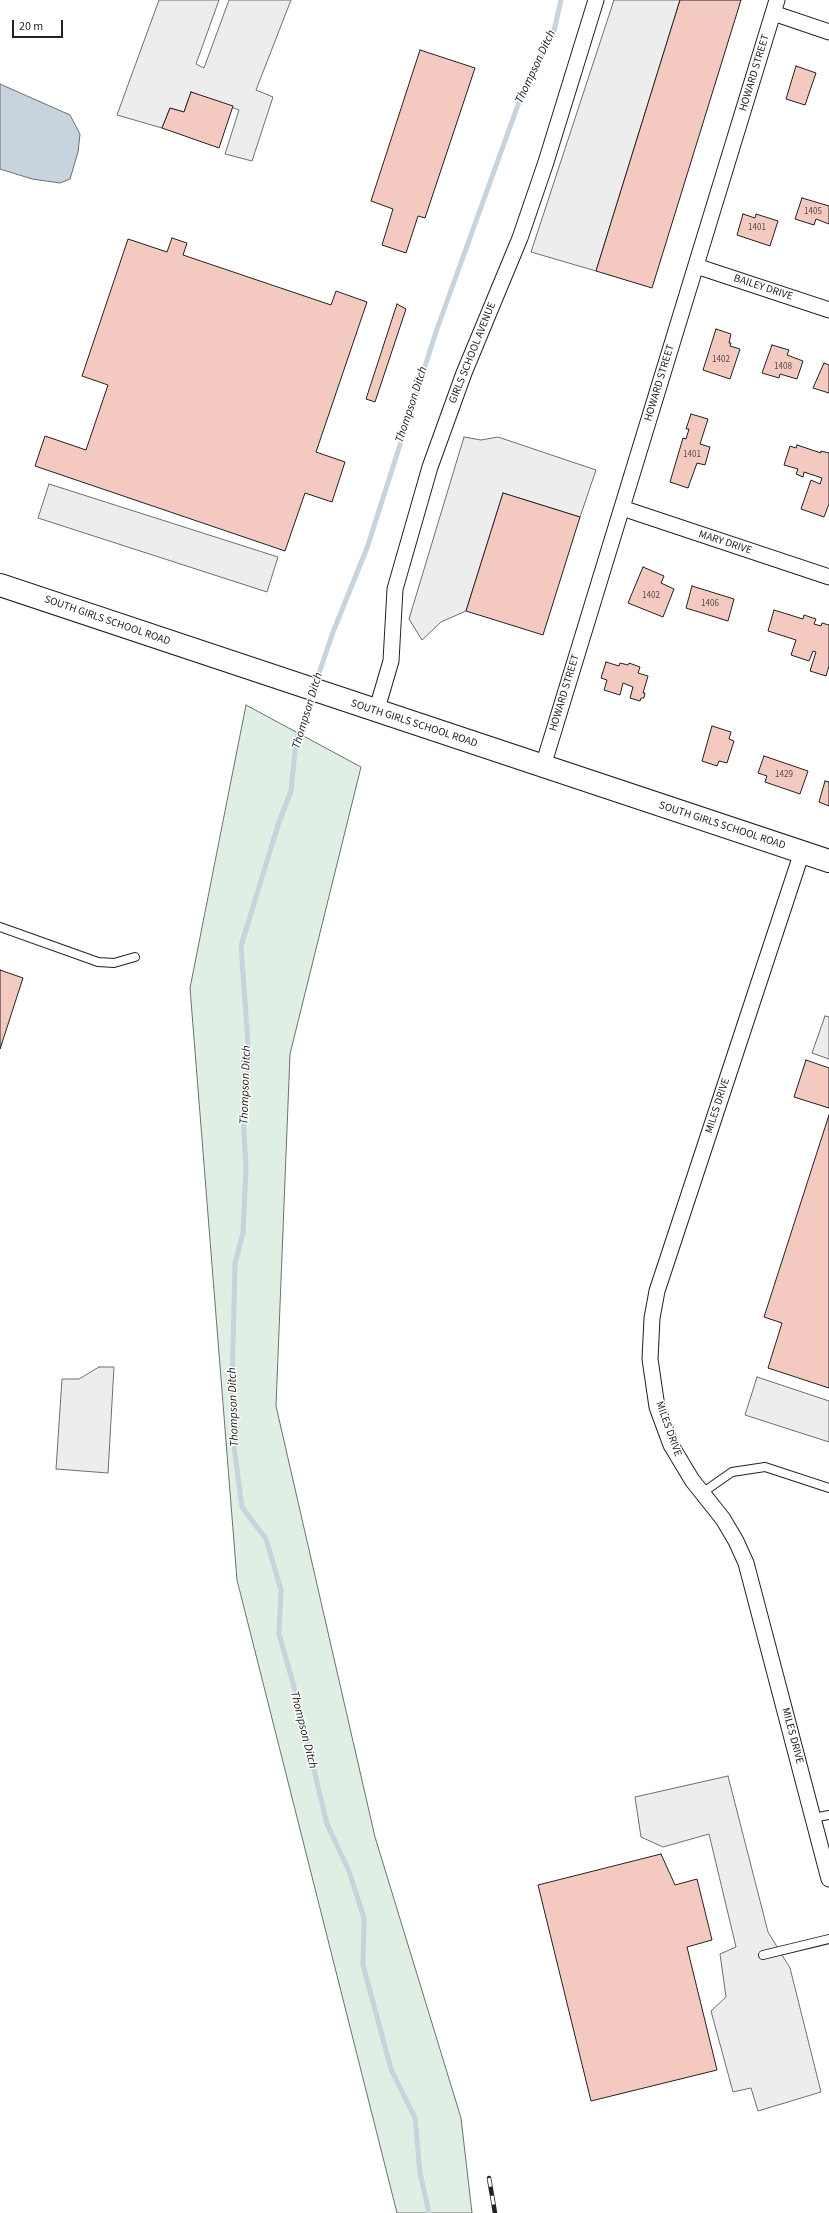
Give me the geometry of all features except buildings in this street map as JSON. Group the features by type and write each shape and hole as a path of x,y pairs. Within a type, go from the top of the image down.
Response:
{"main road":[{"name":"SOUTH GIRLS SCHOOL ROAD","path":"0,586 376,712 829,861"}],"street":[{"name":"GIRLS SCHOOL AVENUE","path":"376,712 391,661 395,589 430,467 464,373 520,238 546,162 596,0"},
{"path":"775,7 829,32"},
{"name":"HOWARD STREET","path":"543,766 775,7"},
{"name":"BAILEY DRIVE","path":"696,266 829,310"},
{"name":"MARY DRIVE","path":"622,508 829,577"},
{"name":"MILES DRIVE","path":"802,852 657,1291 652,1318 650,1359 658,1407 671,1445 687,1473 723,1519 736,1540 746,1563 829,1879"}],"lane":[{"path":"0,927 98,962 114,964 135,957"},
{"path":"702,1493 732,1472 765,1466 829,1488"},
{"path":"813,1818 829,1815"},
{"path":"763,1955 829,1939"}],"green space":[{"path":"246,705 361,767 290,1054 276,1406 375,1837 461,2118 472,2213 397,2213 237,1580 190,988"}],"shaded area":[{"path":"159,0 219,0 196,64 204,68 229,0 291,0 256,90 273,97 252,161 225,154 239,110 191,92 184,112 170,108 162,128 117,115"},
{"path":"614,0 680,0 596,271 531,252"},
{"path":"0,84 70,115 80,134 78,152 70,179 60,183 32,179 0,169"},
{"path":"464,437 481,440 498,437 596,470 580,517 503,493 466,611 441,622 422,640 409,619"},
{"path":"49,484 278,557 267,592 38,518"},
{"path":"825,1016 829,1017 829,1059 812,1053"},
{"path":"99,1367 114,1367 108,1473 56,1469 62,1379 79,1379"},
{"path":"757,1377 829,1401 829,1442 745,1415"},
{"path":"728,1776 768,1932 790,1968 821,2092 758,2111 751,2088 733,2092 711,2011 726,1997 720,1954 736,1947 709,1834 663,1847 641,1837 635,1797"}],"waterway":[{"name":"Thompson Ditch","path":"315,685 333,632 367,548 437,329 523,91 553,35 561,0"},
{"name":"Thompson Ditch","path":"312,695 296,742 291,791 278,825 241,946 249,1057 243,1113 246,1169 243,1233 235,1263 232,1388 234,1447 242,1507 266,1539 281,1590 279,1634 293,1683 327,1824 349,1871 364,1918 363,1965 391,2069 415,2118 420,2173 429,2213"}],"railway":[{"path":"489,2178 495,2213"}]}
